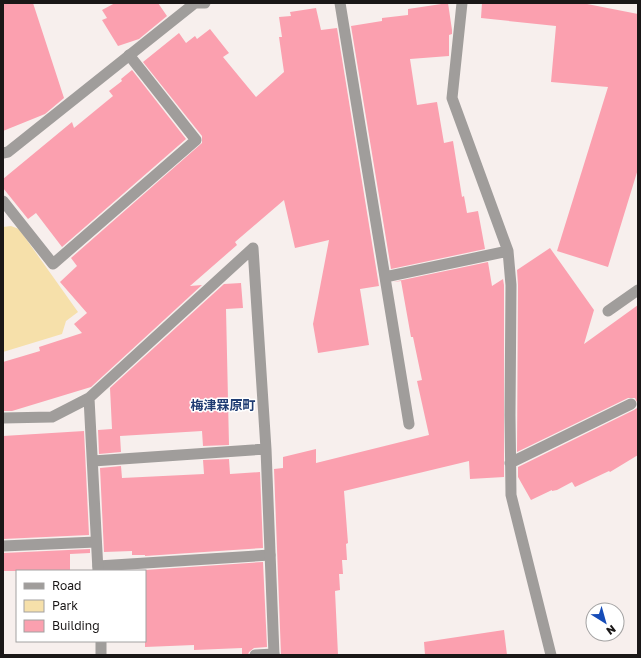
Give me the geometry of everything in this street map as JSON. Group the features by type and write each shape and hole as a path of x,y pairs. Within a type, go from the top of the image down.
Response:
{"street":[{"path":"3,153 8,152 195,3 205,3"},
{"path":"340,3 409,424"},
{"path":"462,3 452,98 508,251 511,285 511,494 551,655"},
{"path":"3,200 53,264 196,140 129,55"},
{"path":"3,418 52,417 89,398 253,248 266,449 274,654 255,655"},
{"path":"385,277 508,251"},
{"path":"608,311 638,290"},
{"path":"89,398 98,568 270,555"},
{"path":"510,463 631,404"},
{"path":"93,461 266,449"},
{"path":"3,546 96,542"},
{"path":"101,642 101,655"}],"green space":[{"path":"11,226 19,229 78,312 66,321 62,334 3,352 3,227"}],"building":[{"path":"3,3 33,3 64,98 45,114 3,131"},
{"path":"115,3 158,3 167,16 139,39 118,46 102,20 107,18 102,10"},
{"path":"448,3 452,30 452,34 449,35 449,56 410,59 417,105 437,102 444,143 453,141 462,197 464,196 467,213 478,211 485,249 391,269 351,26 382,21 382,18 408,15 408,9"},
{"path":"482,3 582,3 638,14 638,169 608,267 557,251 608,87 551,82 556,26 481,18"},
{"path":"316,8 321,30 337,28 379,286 360,289 369,345 318,353 313,324 329,240 295,248 284,200 235,242 237,245 190,286 202,285 91,387 12,411 3,411 3,362 40,351 39,347 82,333 74,324 87,313 60,282 77,266 71,258 202,143 202,136 143,62 179,33 186,43 195,36 197,39 210,29 229,53 223,57 256,97 284,72 279,37 282,37 279,17 291,16 290,12"},
{"path":"132,70 186,139 62,247 36,213 28,219 3,188 3,179 72,122 74,128 113,96 109,91 122,81 121,79"},
{"path":"550,248 594,310 584,344 638,305 638,404 635,398 628,398 517,452 517,270"},
{"path":"488,262 492,286 503,279 504,285 504,477 470,479 469,461 344,491 348,543 346,544 347,560 342,560 343,574 339,574 340,590 335,591 338,655 281,655 274,469 283,468 283,457 316,449 316,463 429,435 417,381 422,380 413,337 411,337 401,281 393,282"},
{"path":"241,283 243,308 226,309 229,445 203,446 202,431 120,436 121,452 99,454 98,430 112,429 110,388 224,284"},
{"path":"638,404 638,455 610,472 609,471 575,487 572,482 557,490 552,490 531,500 518,477 518,467 634,410 637,408"},
{"path":"84,431 89,535 3,539 3,436"},
{"path":"229,459 230,474 260,472 263,548 145,556 132,555 132,551 104,552 100,468 121,466 122,478 204,474 203,460"},
{"path":"90,549 90,553 70,554 70,570 3,571 3,553"},
{"path":"263,562 267,647 254,648 248,655 242,655 242,648 194,650 194,645 145,647 145,570"},
{"path":"504,630 507,655 425,655 424,642"}],"district":[{"name":"梅津罧原町","path":"223,405"}]}
